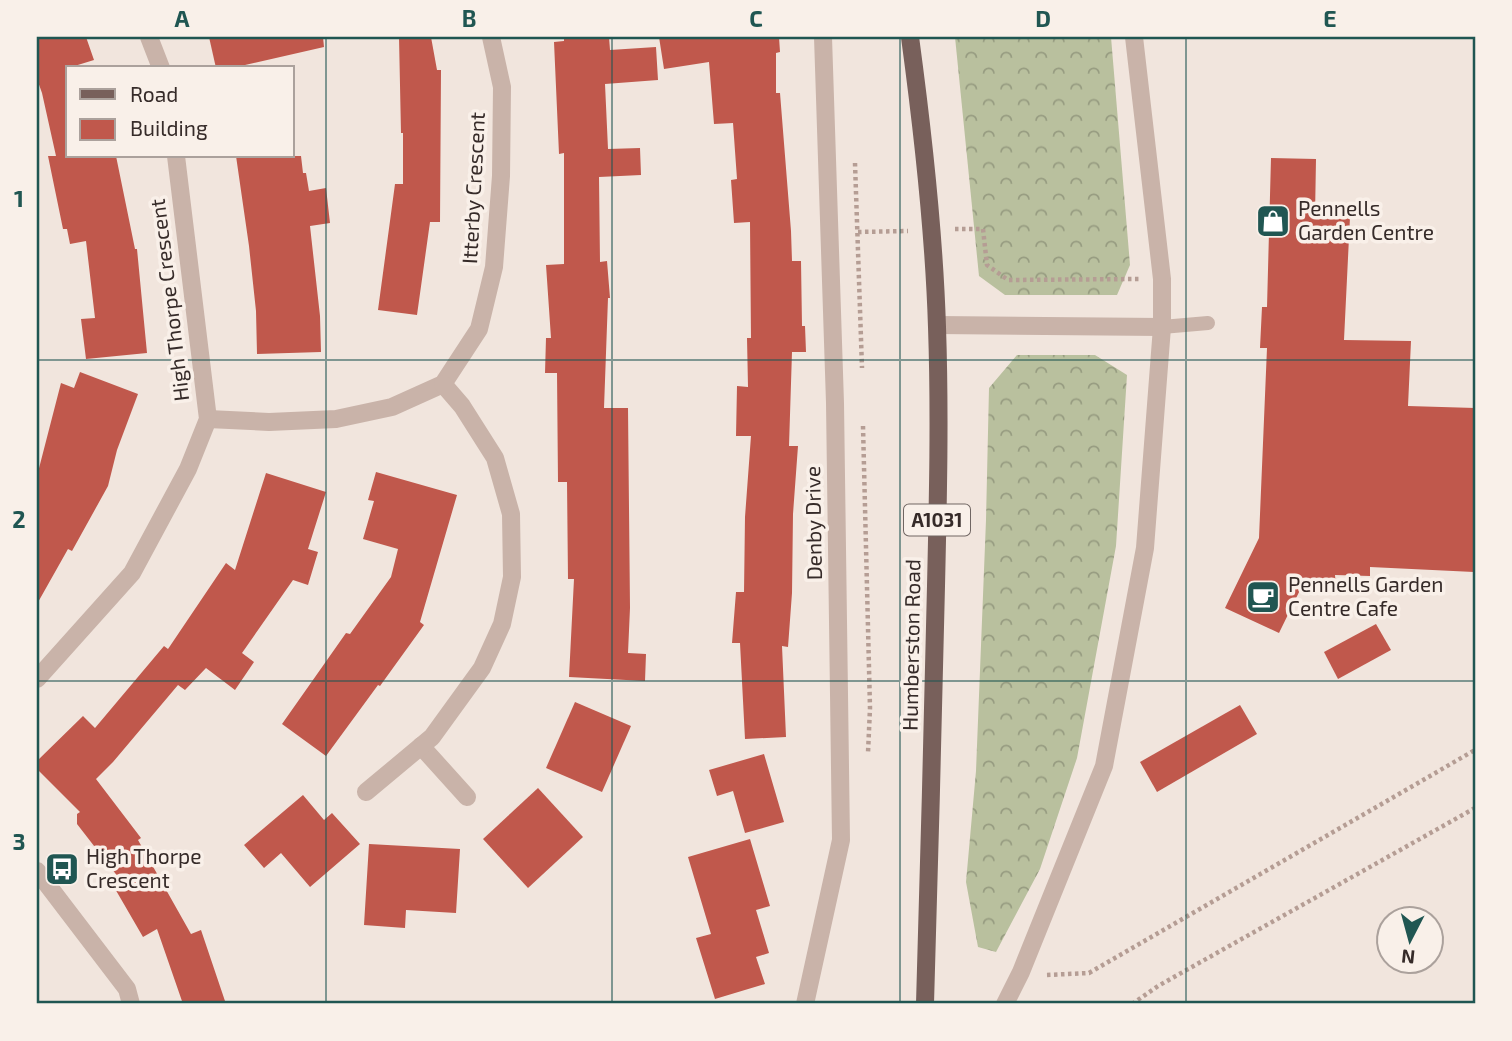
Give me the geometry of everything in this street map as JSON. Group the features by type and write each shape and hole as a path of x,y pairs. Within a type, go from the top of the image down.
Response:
{"main road":[{"name":"Humberston Road","path":"910,37 922,127 937,326 938,473 925,1004"}],"street":[{"path":"149,37 160,66"},
{"name":"Itterby Crescent","path":"443,384 479,328 494,267 501,177 502,87 491,37"},
{"name":"Denby Drive","path":"805,1004 841,840 835,403 823,37"},
{"path":"1004,1004 1021,972 1104,766 1145,548 1162,327 1162,279 1134,37"},
{"name":"High Thorpe Crescent","path":"37,679 132,573 188,469 208,419 176,158"},
{"path":"937,326 1162,327"},
{"path":"208,419 269,422 335,419 392,407 443,384 462,406 495,458 511,514 512,577 502,624 482,668 432,737 366,792"},
{"path":"421,746 467,797"},
{"path":"37,871 127,989 131,1004"}],"lane":[{"path":"1162,327 1208,323"}],"path":[{"path":"858,232 983,229 987,265 1008,280 1162,279"},
{"path":"1021,972 1043,975 1089,974 1475,750"},
{"path":"1132,1004 1158,986 1475,808"}],"green space":[{"path":"955,37 1111,37 1130,265 1117,295 1005,295 979,276"},
{"path":"1017,355 1095,355 1127,375 1116,546 1077,758 1040,869 996,952 978,947 966,882 976,771 989,388"}],"building":[{"path":"37,37 86,37 94,60 66,66 66,158 116,158 137,249 147,353 86,359 81,319 95,318 86,241 70,244 67,229 63,229 48,156 56,156 37,79"},
{"path":"209,37 323,37 324,47 241,66 216,66"},
{"path":"399,37 431,37 437,70 441,70 440,222 430,222 417,315 378,310 395,184 403,184"},
{"path":"564,37 609,37 610,50 656,47 658,80 605,84 608,149 640,148 641,175 599,177 600,262 607,261 610,298 604,408 628,408 628,653 646,654 645,681 569,677 574,579 568,579 567,482 558,482 557,373 545,373 546,338 551,338 546,265 564,264 564,153 559,154 554,42 564,41"},
{"path":"659,37 779,37 780,52 776,53 776,93 780,93 792,261 801,261 802,326 805,326 806,352 792,352 789,446 798,446 788,647 782,646 786,737 745,739 740,643 732,643 736,592 744,592 745,517 751,436 736,436 737,386 748,387 747,338 751,338 750,222 734,223 731,180 737,179 733,123 714,124 709,62 664,69"},
{"path":"301,156 309,191 326,188 330,223 310,226 320,316 321,352 257,354 256,311 236,158"},
{"path":"1271,158 1316,159 1315,216 1350,217 1344,340 1411,341 1408,406 1475,408 1474,572 1370,567 1370,576 1335,575 1336,587 1302,586 1279,633 1225,608 1259,538 1267,348 1260,348 1262,307 1267,307"},
{"path":"80,372 138,394 117,450 108,486 72,551 68,549 37,604 37,476 61,383 74,388"},
{"path":"376,472 457,495 420,622 424,625 326,756 282,724 346,633 350,634 391,577 398,549 363,539 374,501 368,500"},
{"path":"266,473 326,492 308,549 318,552 308,585 293,580 242,653 254,662 235,690 206,668 185,690 178,685 96,779 141,838 138,840 191,934 201,930 226,1004 183,1004 157,929 143,937 114,887 122,882 77,824 77,814 80,812 37,769 37,761 83,716 95,728 164,646 168,649 226,563 235,570"},
{"path":"1376,624 1391,650 1338,679 1324,652"},
{"path":"575,702 631,726 602,792 546,768"},
{"path":"1240,705 1257,734 1157,792 1140,762"},
{"path":"764,754 784,822 745,833 733,791 717,796 709,770"},
{"path":"538,788 583,837 528,888 483,839"},
{"path":"303,795 324,820 332,813 360,844 310,887 281,853 264,868 244,845"},
{"path":"750,839 770,906 756,910 769,953 756,957 765,984 715,999 696,938 711,934 688,857"},
{"path":"369,844 460,849 456,913 406,910 405,928 364,925"}],"place":[{"name":"Pennells Garden Centre","path":"1273,221"},
{"name":"Pennells Garden Centre Cafe","path":"1263,597"},
{"name":"High Thorpe Crescent","path":"62,869"}]}
